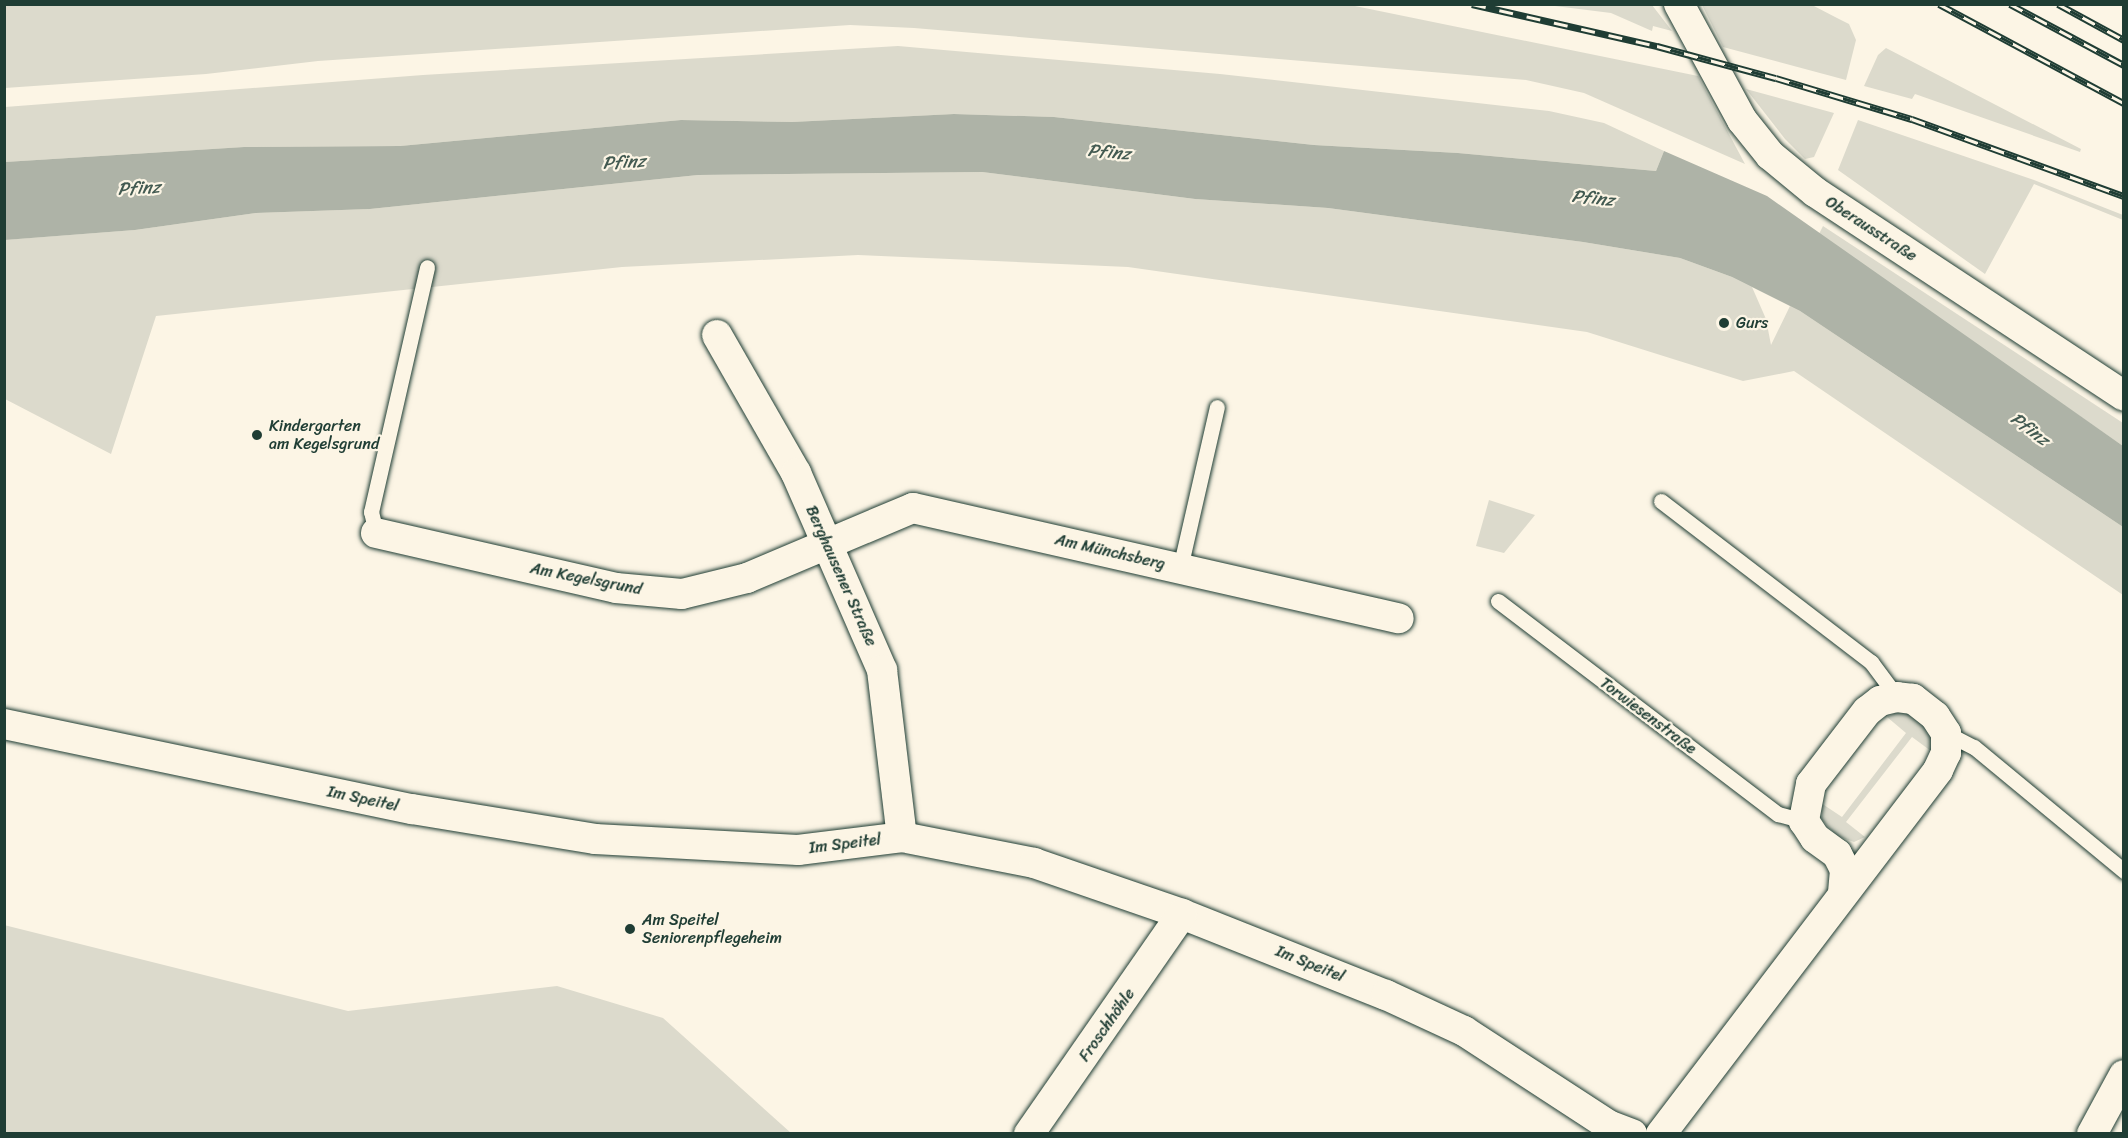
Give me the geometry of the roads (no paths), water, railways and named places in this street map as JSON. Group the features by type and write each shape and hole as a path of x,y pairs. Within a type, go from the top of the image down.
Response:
{"street":[{"name":"Oberausstraße","path":"1679,4 1742,120 1784,166 1815,192 2124,396"},
{"name":"Berghausener Straße","path":"717,335 796,473 882,670 902,837"},
{"name":"Am Münchsberg","path":"825,542 913,508 1399,618"},
{"name":"Am Kegelsgrund","path":"376,533 616,588 682,594 747,578 825,542"},
{"path":"1661,1134 1938,770 1946,753 1946,733 1935,716 1913,699 1897,697 1880,701 1867,711 1811,784 1804,821 1815,838 1837,854 1845,870 1843,893"},
{"name":"Im Speitel","path":"4,724 412,809 595,839 798,850 902,837 1034,863 1182,914 1386,995 1464,1031 1529,1070 1608,1125 1632,1134"},
{"name":"Froschhöhle","path":"1029,1134 1182,914"},
{"path":"2092,1134 2124,1075"}],"lane":[{"path":"376,533 371,512 427,267"},
{"path":"1180,568 1217,407"},
{"path":"1660,501 1871,662 1897,697"},
{"name":"Torwiesenstraße","path":"1498,601 1778,814 1804,821"},
{"path":"1946,733 1974,747 2124,871"}],"water":[{"name":"Pfinz","path":"954,114 1054,117 1314,145 1458,153 1656,171 1664,151 1767,196 2123,446 2123,527 1800,311 1732,277 1680,258 1583,242 1328,208 1195,199 982,172 698,175 370,209 256,213 135,230 5,240 5,162 244,147 400,146 681,120 792,122"}],"railway":[{"path":"1472,4 1657,46 1776,78 1912,119 2124,196"},
{"path":"1939,4 2124,103"},
{"path":"2010,4 2124,65"},
{"path":"2058,4 2124,40"}],"place":[{"name":"Gurs","path":"1724,323"},
{"name":"Kindergarten am Kegelsgrund","path":"257,435"},
{"name":"Am Speitel Seniorenpflegeheim","path":"630,929"}]}
